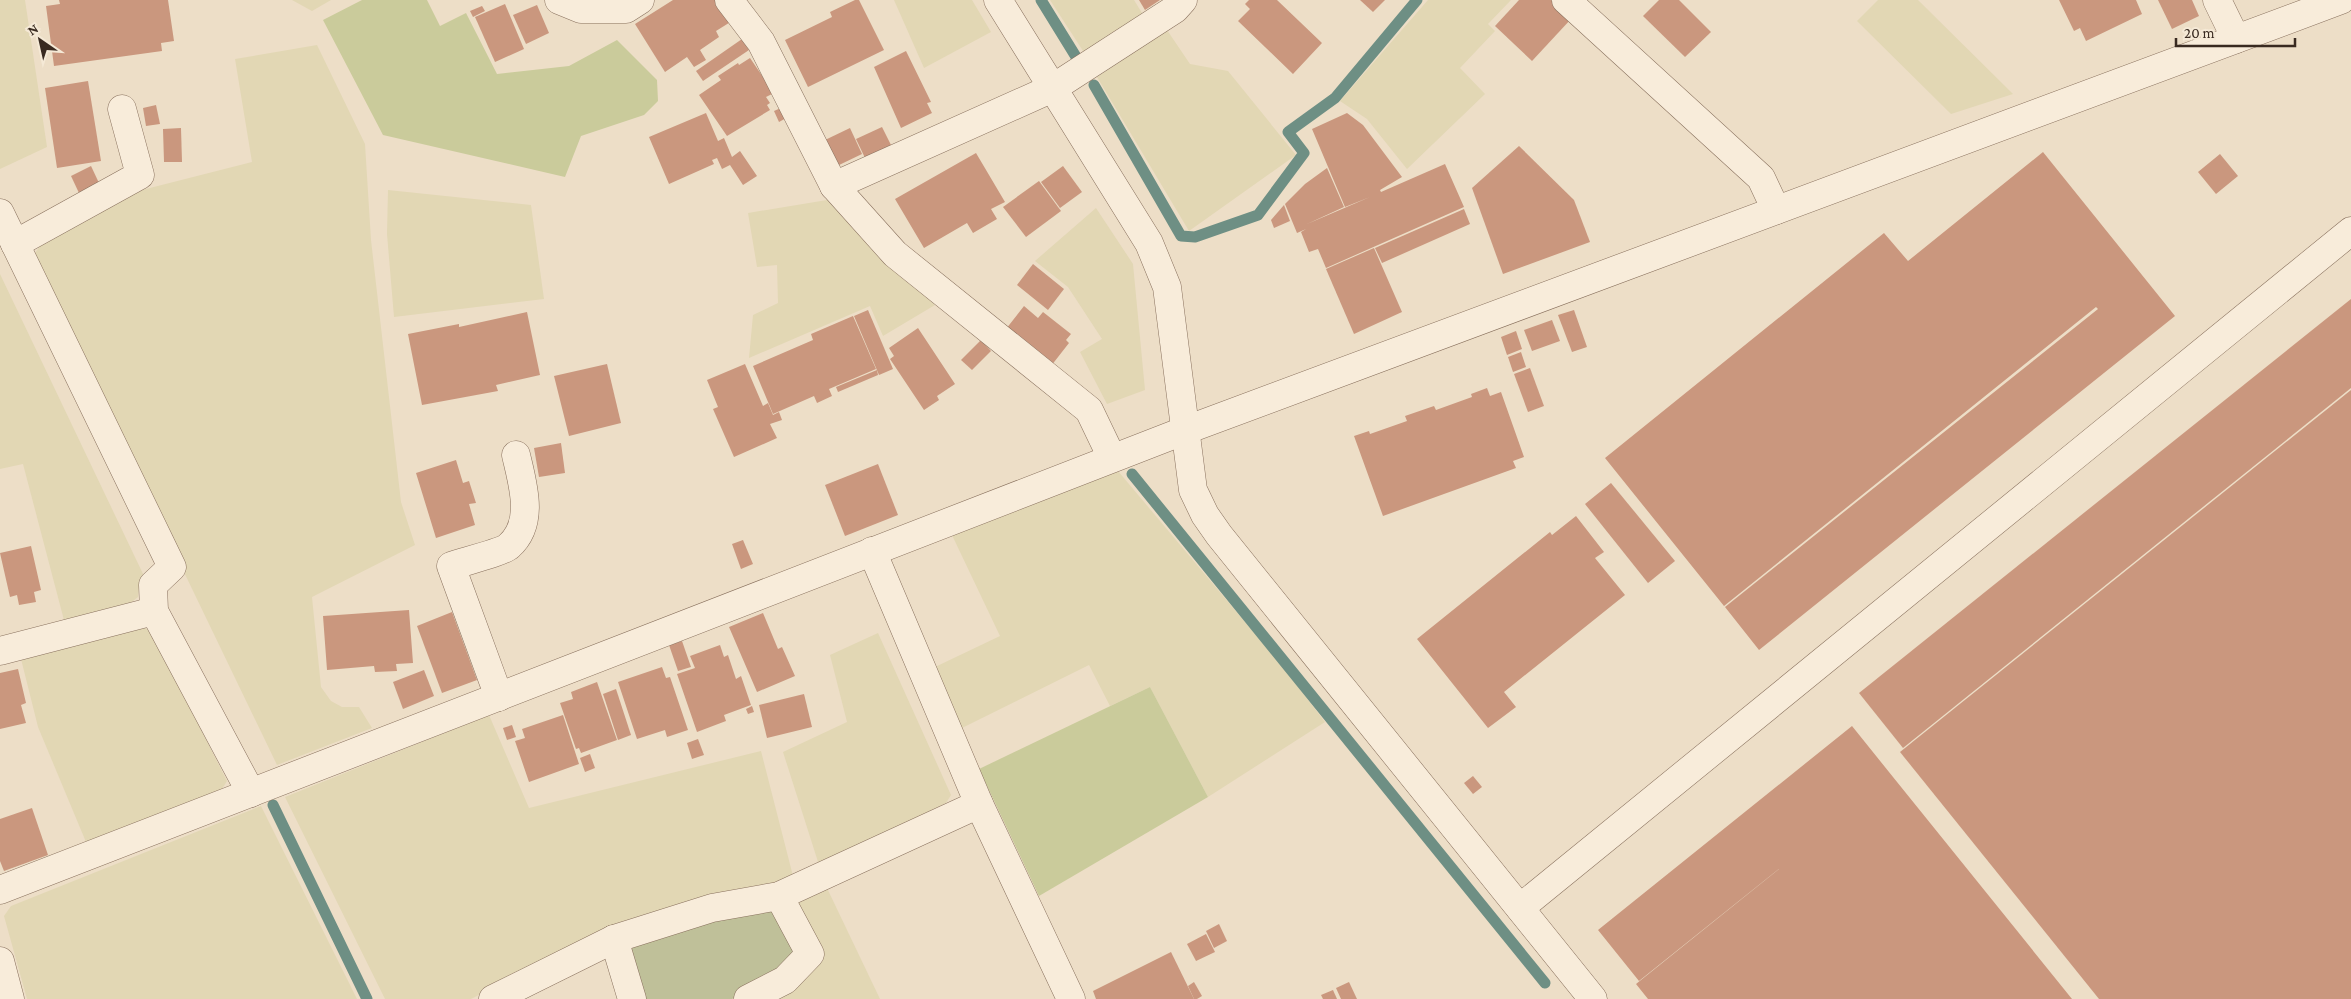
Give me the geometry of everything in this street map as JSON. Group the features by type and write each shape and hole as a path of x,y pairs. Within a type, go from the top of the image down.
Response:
{"street":[{"path":"559,0 581,10 626,8 640,0"},
{"path":"729,0 761,42 834,186 895,254 1090,410 1112,458"},
{"path":"998,0 1149,243 1158,263 1167,287 1193,490 1205,515 1219,535 1593,999"},
{"path":"834,186 1053,88 1175,8 1183,0"},
{"path":"1566,0 1761,178 1776,210"},
{"path":"2217,0 2236,39"},
{"path":"0,890 1112,458 2341,0"},
{"path":"15,244 140,175 122,109"},
{"path":"0,213 172,567 153,585 154,611 251,793"},
{"path":"1520,908 2351,231"},
{"path":"499,696 451,566 508,547 524,526 524,491 516,455"},
{"path":"872,551 979,804 1071,999"},
{"path":"0,651 154,611"},
{"path":"493,999 614,939 712,908 779,896 979,804"},
{"path":"748,999 785,980 810,954 779,896"},
{"path":"614,939 632,999"},
{"path":"0,961 10,999"}],"shaded area":[{"path":"0,0 25,0 47,147 0,169"},
{"path":"292,0 331,0 312,11"},
{"path":"894,0 972,0 991,32 924,68"},
{"path":"1050,0 1134,0 1145,18 1087,57"},
{"path":"1428,0 1511,0 1488,24 1495,31 1460,68 1485,94 1407,169 1367,119 1340,101"},
{"path":"1878,0 1918,0 2013,94 1951,114 1857,21"},
{"path":"1167,30 1190,64 1228,71 1296,155 1189,231 1097,77"},
{"path":"317,45 365,144 371,240 401,502 415,545 312,597 321,687 331,701 342,707 359,707 372,728 277,765 32,257 45,239 138,191 252,162 235,59"},
{"path":"388,190 531,205 544,299 394,317 387,234"},
{"path":"833,199 844,213 935,305 883,336 870,306 749,358 753,315 778,303 777,265 757,267 748,213"},
{"path":"1096,208 1133,264 1145,390 1107,404 1080,352 1102,339 1068,287 1035,261"},
{"path":"0,274 144,576 139,586 138,597 124,608 65,624 23,464 0,469"},
{"path":"1118,471 1282,666 1325,722 1208,797 1150,687 1110,706 1089,665 962,728 935,667 1000,636 951,533"},
{"path":"143,627 152,632 227,781 222,789 86,842 38,727 21,659"},
{"path":"878,633 951,795 946,803 819,865 783,752 847,722 830,655"},
{"path":"489,715 529,808 761,751 793,876 765,892 609,930 471,999 385,999 285,797"},
{"path":"261,806 357,999 27,999 4,916 11,906"},
{"path":"826,886 880,999 767,999 790,900"}],"green space":[{"path":"362,0 427,0 440,26 466,13 497,74 569,66 617,40 657,80 658,101 644,115 581,136 565,177 383,135 323,20"},
{"path":"1150,687 1208,797 1039,896 979,769"},
{"path":"778,907 802,952 781,975 732,999 637,999 623,947 720,917"}],"building":[{"path":"59,0 168,0 174,41 161,43 162,51 54,66 46,6 60,4"},
{"path":"673,0 719,0 732,21 716,31 719,37 700,50 706,60 694,67 687,57 665,72 635,24"},
{"path":"855,0 859,0 884,50 808,87 785,40 832,17 830,12"},
{"path":"1139,0 1160,0 1145,10"},
{"path":"1249,0 1277,0 1322,43 1293,74 1238,21 1250,9 1245,4"},
{"path":"1360,0 1385,0 1373,12"},
{"path":"1519,0 1551,0 1571,19 1532,61 1495,26"},
{"path":"1659,0 1679,0 1711,32 1685,57 1643,16"},
{"path":"2059,0 2136,0 2142,14 2086,41 2080,28 2074,31"},
{"path":"2158,0 2192,0 2199,16 2172,29"},
{"path":"505,4 524,49 495,62 475,17"},
{"path":"537,5 549,33 526,44 513,15"},
{"path":"482,6 485,11 473,17 470,11"},
{"path":"742,39 749,50 703,81 696,71"},
{"path":"906,51 931,102 927,103 932,113 901,128 874,67"},
{"path":"750,58 774,93 766,97 770,103 767,105 770,110 727,136 699,95 721,80 718,76 738,63 739,65"},
{"path":"88,81 101,161 57,168 45,88"},
{"path":"156,105 160,124 146,126 143,108"},
{"path":"783,107 788,117 779,122 774,111"},
{"path":"706,113 718,141 724,138 732,157 740,151 757,176 743,185 730,165 722,169 717,158 712,160 714,164 669,184 649,137"},
{"path":"1347,113 1363,125 1402,177 1380,190 1381,192 1445,164 1464,207 1326,268 1318,249 1309,252 1301,232 1306,229 1297,233 1285,204 1305,184 1327,168 1344,207 1307,224 1370,197 1345,207 1312,129"},
{"path":"882,127 892,147 866,160 856,139"},
{"path":"181,128 182,162 164,162 163,129"},
{"path":"850,128 862,154 837,166 825,140"},
{"path":"1519,146 1574,200 1590,242 1503,274 1472,188"},
{"path":"2043,152 2175,316 1759,650 1725,607 2098,309 2096,307 1724,606 1605,458 1884,233 1908,261"},
{"path":"976,153 1005,202 991,209 997,219 973,233 967,223 924,248 895,199"},
{"path":"2220,154 2238,176 2216,194 2198,172"},
{"path":"91,166 99,183 79,193 71,176"},
{"path":"1063,166 1082,192 1060,208 1041,182"},
{"path":"1039,181 1061,211 1026,237 1003,207"},
{"path":"1284,205 1290,221 1274,228 1271,220"},
{"path":"1464,209 1470,224 1382,263 1375,248"},
{"path":"1374,248 1402,312 1354,334 1326,269"},
{"path":"1033,264 1064,289 1048,310 1017,285"},
{"path":"2351,299 2351,388 1903,748 1859,693"},
{"path":"1024,306 1038,318 1043,312 1071,334 1066,340 1069,343 1051,366 1006,329"},
{"path":"868,310 893,369 879,375 854,316"},
{"path":"1574,310 1587,347 1572,352 1558,315"},
{"path":"527,312 540,375 496,385 498,391 422,405 408,334 459,324 459,327"},
{"path":"853,316 876,369 829,389 832,396 817,403 814,396 773,414 753,366 813,340 811,334"},
{"path":"1552,320 1560,341 1532,351 1524,330"},
{"path":"918,328 955,384 937,396 939,400 924,410 890,359 894,356 889,348"},
{"path":"1516,331 1522,349 1507,355 1501,337"},
{"path":"981,340 991,351 972,370 961,360"},
{"path":"1521,352 1526,367 1513,372 1508,357"},
{"path":"607,364 621,423 569,436 554,376"},
{"path":"745,364 763,406 768,403 773,415 779,412 782,420 770,424 777,438 734,457 713,409 718,407 707,380"},
{"path":"1530,368 1544,406 1528,412 1514,374"},
{"path":"877,370 878,375 838,392 836,387"},
{"path":"1487,388 1490,396 1501,392 1524,457 1513,461 1516,468 1383,516 1354,436 1369,431 1370,434 1407,421 1405,416 1434,406 1436,410 1472,397 1471,394"},
{"path":"2351,390 2351,999 2099,999 1900,752"},
{"path":"561,443 565,473 539,477 534,448"},
{"path":"456,460 463,483 469,481 476,503 469,504 475,525 436,538 416,473"},
{"path":"878,464 898,515 845,536 825,485"},
{"path":"1611,483 1675,561 1648,583 1585,504"},
{"path":"1576,516 1604,552 1595,558 1625,595 1504,692 1516,707 1488,728 1417,639 1550,532 1552,535"},
{"path":"743,540 753,564 741,569 732,544"},
{"path":"31,546 41,590 34,592 36,602 19,605 17,595 10,597 0,553"},
{"path":"409,610 413,663 396,664 397,671 375,672 374,666 327,670 323,616"},
{"path":"452,612 477,680 442,693 417,626"},
{"path":"763,613 778,649 782,647 795,676 757,692 729,627"},
{"path":"682,641 691,667 678,671 669,645"},
{"path":"720,645 724,657 728,655 736,679 741,676 751,705 724,715 726,721 697,732 677,674 695,668 690,656"},
{"path":"662,667 666,678 670,677 688,730 667,737 665,730 637,739 618,682"},
{"path":"18,669 26,703 21,705 26,723 0,729 0,673"},
{"path":"424,670 434,696 403,709 393,682"},
{"path":"597,682 617,740 581,753 579,748 576,749 560,703 573,699 571,692"},
{"path":"616,689 631,735 618,740 603,694"},
{"path":"804,694 812,727 767,738 759,705"},
{"path":"752,706 754,712 748,714 746,709"},
{"path":"563,715 579,764 529,782 515,741 525,738 522,729"},
{"path":"512,725 516,737 507,740 503,728"},
{"path":"1852,726 2072,999 1648,999 1636,984 1825,832 1639,981 1598,930"},
{"path":"698,739 704,755 692,759 687,743"},
{"path":"590,754 595,768 585,772 580,758"},
{"path":"1473,776 1482,787 1473,794 1464,783"},
{"path":"32,808 48,855 4,871 0,861 0,819"},
{"path":"1219,924 1227,941 1214,948 1206,931"},
{"path":"1206,934 1215,952 1196,961 1187,944"},
{"path":"1171,952 1194,999 1096,999 1093,991"},
{"path":"1194,982 1202,996 1197,999 1194,999 1188,986"},
{"path":"1349,982 1357,999 1341,999 1336,988"},
{"path":"1333,990 1337,999 1323,999 1321,995"}],"waterway":[{"path":"1041,0 1078,60"},
{"path":"1094,85 1181,236 1195,237 1258,215 1304,153 1288,132 1335,98 1417,0"},
{"path":"1132,474 1545,983"},
{"path":"273,805 367,999"}]}
